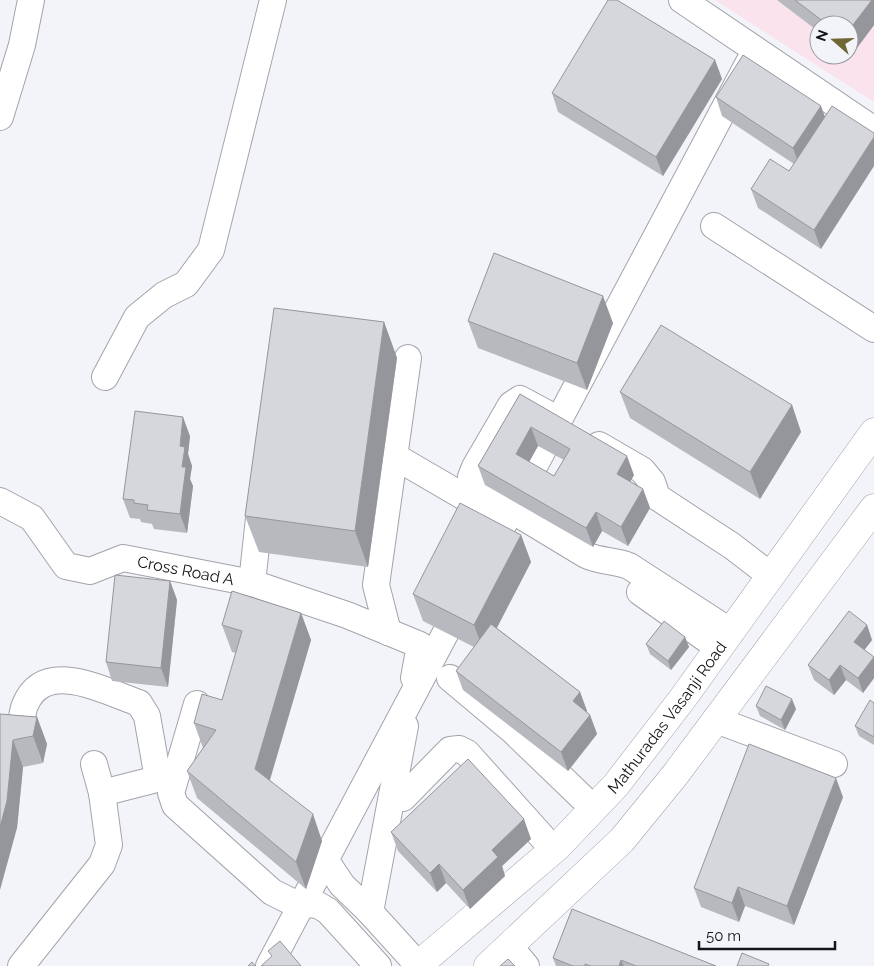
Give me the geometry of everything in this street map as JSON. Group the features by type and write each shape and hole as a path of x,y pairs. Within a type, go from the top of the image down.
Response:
{"main road":[{"name":"Mathuradas Vasanji Road","path":"418,966 553,849 616,785 725,640 874,432"},
{"path":"488,966 518,956 622,840 716,720 874,508"}],"street":[{"path":"0,117 22,45 31,0"},
{"path":"105,376 137,317 164,295 186,284 212,250 274,0"},
{"path":"682,0 756,52 874,130"},
{"path":"269,966 756,52"},
{"path":"714,226 874,329"},
{"path":"388,632 376,585 408,358"},
{"path":"725,640 629,566 616,561 601,561 586,555 472,486 471,477 475,467 511,405 520,399 529,402 642,470 652,482 657,497 732,546 771,576"},
{"path":"394,456 587,569 624,581 725,640"},
{"path":"252,583 262,484"},
{"name":"Cross Road A","path":"0,501 32,518 66,566 90,571 123,558 252,583 420,645 370,912"},
{"path":"450,678 512,730 593,808"},
{"path":"19,773 24,706 32,692 55,680 80,681 139,702 147,716 157,773 153,780 102,793"},
{"path":"198,704 172,793 175,805 272,892 294,903 318,905 328,911 378,966"},
{"path":"716,720 834,764"},
{"path":"402,798 450,750 459,749 467,754 553,849"},
{"path":"21,966 102,864 109,845 102,793 94,764"},
{"path":"324,858 342,885 370,912 418,966"}],"shaded area":[{"path":"715,0 874,0 874,102 816,65 859,65 859,15 809,15 809,60"}],"building":[{"path":"608,0 617,0 715,60 656,157 552,93"},
{"path":"795,0 872,0 859,17 859,15 815,15"},
{"path":"743,55 821,106 793,148 716,97"},
{"path":"832,106 874,133 874,137 814,230 751,189 770,159 789,171"},
{"path":"494,253 603,296 577,363 468,321"},
{"path":"274,308 384,322 355,531 245,516"},
{"path":"661,325 792,405 750,472 620,392"},
{"path":"520,394 627,456 617,474 643,489 621,527 596,512 586,528 478,466","holes":["531,427 570,449 554,476 516,454"]},
{"path":"135,411 183,417 180,446 185,447 182,467 186,467 180,514 147,510 148,505 134,503 134,500 123,499"},
{"path":"460,503 521,535 474,625 413,594"},
{"path":"115,575 170,581 161,668 106,662"},
{"path":"232,591 301,613 255,769 313,814 296,862 187,771 216,730 194,723 202,694 222,700 242,631 222,625"},
{"path":"849,611 867,625 854,642 874,657 858,678 840,665 829,680 808,665"},
{"path":"664,621 685,637 668,661 646,644"},
{"path":"491,624 580,692 573,701 590,715 561,752 456,671"},
{"path":"766,686 792,699 781,720 756,706"},
{"path":"870,700 874,703 874,737 855,726"},
{"path":"0,714 37,717 33,736 13,740 7,801 0,827"},
{"path":"749,744 836,778 787,906 738,887 732,903 694,888"},
{"path":"468,759 524,819 492,850 498,857 463,890 439,864 430,873 391,832"},
{"path":"572,909 716,966 636,966 621,960 619,966 591,966 585,964 585,966 573,966 553,958"},
{"path":"280,941 301,966 261,966 272,956 268,951"},
{"path":"742,953 769,964 768,966 737,966"},
{"path":"508,959 515,966 500,966"}]}
